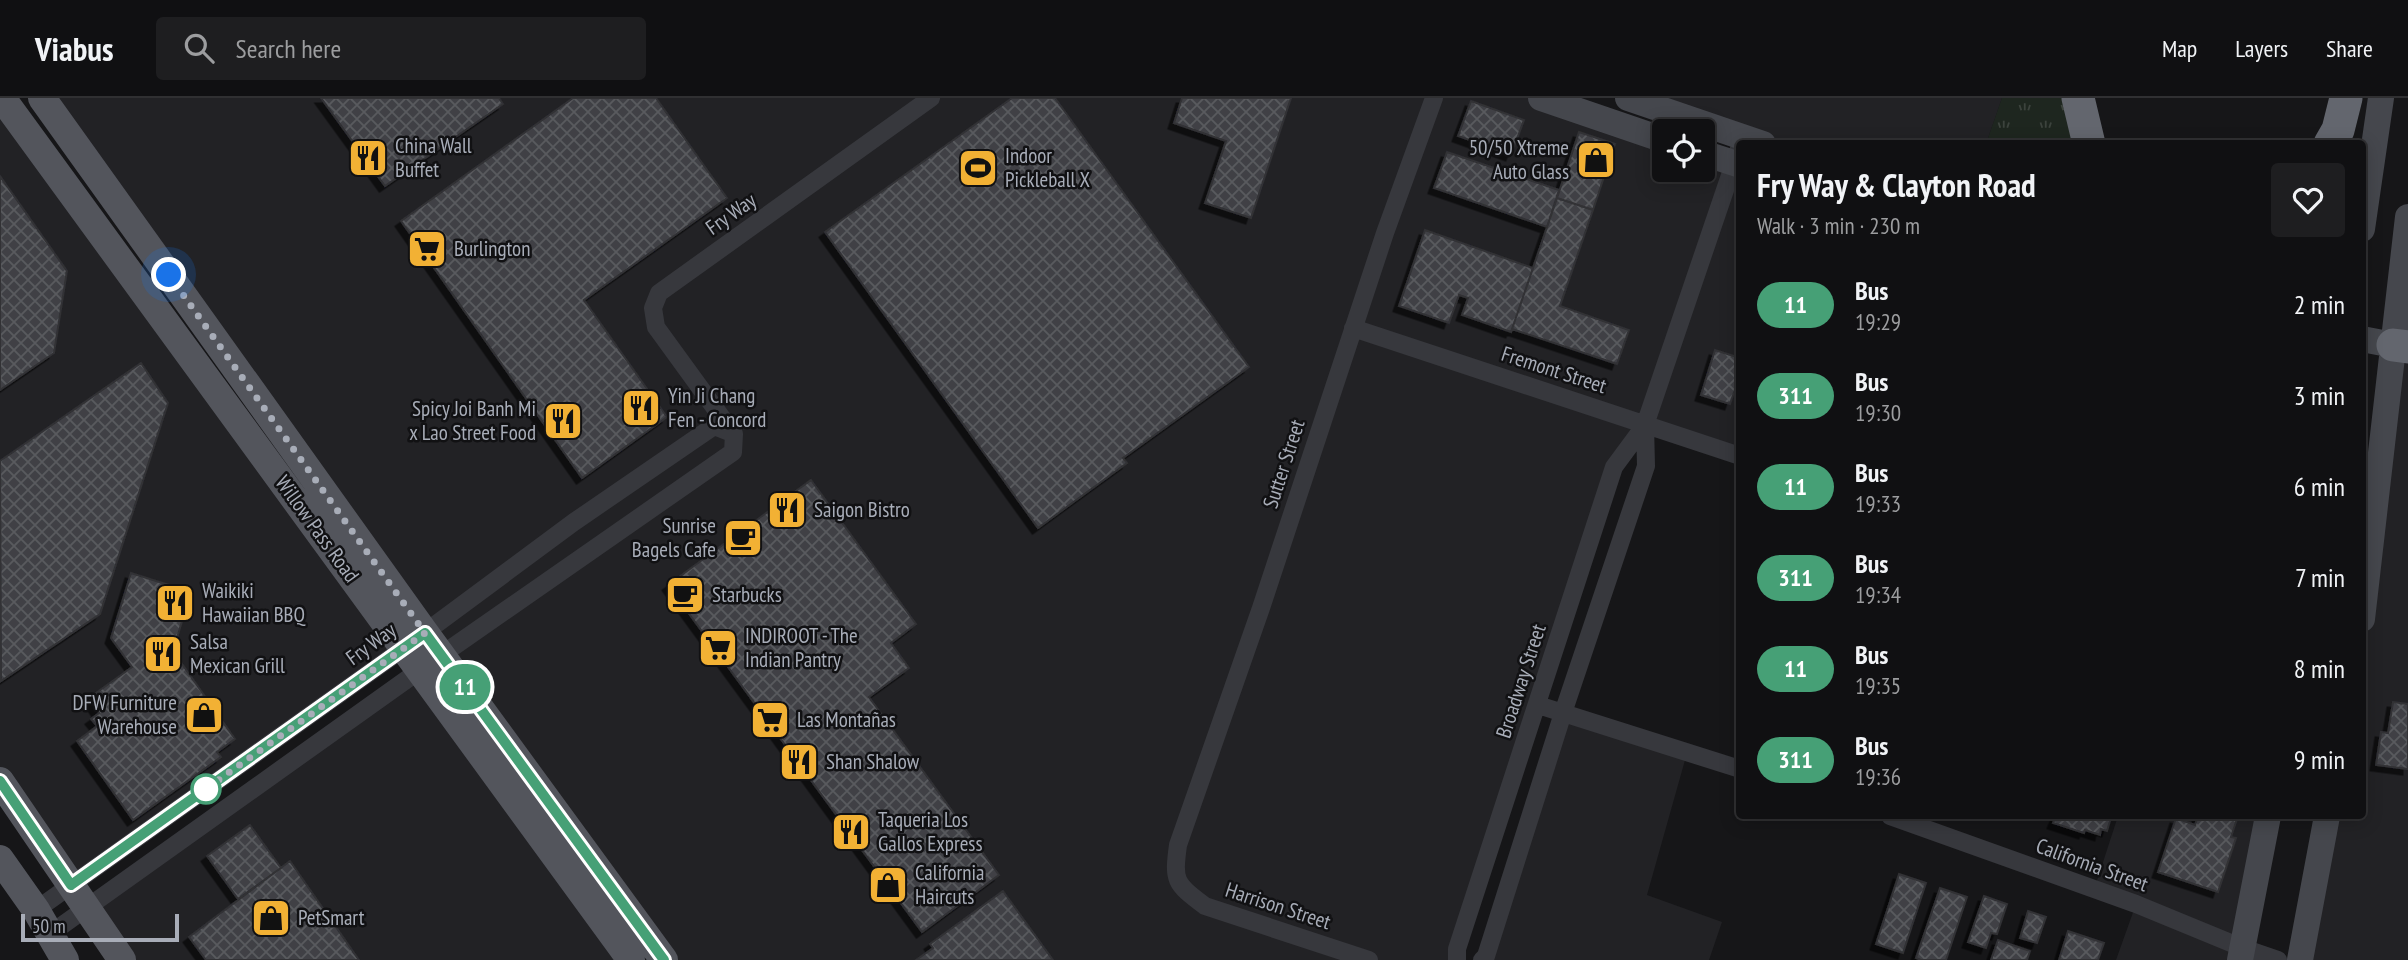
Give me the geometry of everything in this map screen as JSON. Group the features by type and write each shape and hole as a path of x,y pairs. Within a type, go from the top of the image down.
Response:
{"highway":[{"path":"2078,98 2088,140"},
{"path":"2332,140 2338,130 2346,98"}],"main road":[{"name":"Willow Pass Road","path":"2,98 135,280 664,960"},
{"name":"Willow Pass Road","path":"42,98 225,353 631,960"},
{"path":"1541,98 1652,136"},
{"path":"1628,98 1736,147"},
{"path":"2366,201 2381,98"},
{"path":"1715,152 1736,151"},
{"path":"2366,577 2388,344 2408,217"},
{"path":"135,280 145,272 152,273 225,353"},
{"path":"0,781 122,960"},
{"path":"2241,954 2267,819"},
{"path":"2300,960 2327,819"},
{"path":"0,859 65,960"}],"street":[{"name":"Fry Way","path":"43,922 422,651 733,452 734,434 656,327 653,308 659,293 931,98"},
{"name":"Sutter Street","path":"1178,845 1261,608 1385,233 1434,98"},
{"name":"Broadway Street","path":"1457,960 1457,949 1486,855 1538,705 1614,467 1645,425 1736,170"},
{"name":"Fremont Street","path":"1353,328 1736,455"},
{"name":"Broadway Street","path":"1482,960 1486,956 1563,713 1646,466 1645,425"},
{"name":"Fry Way","path":"43,922 422,651 574,522 714,426 734,434"},
{"path":"1538,705 1736,768"},
{"name":"California Street","path":"1898,819 2137,904 2241,954 2278,960"},
{"name":"Harrison Street","path":"1178,845 1174,872 1182,889 1205,906 1368,960"}],"shaded area":[{"path":"0,98 404,648 71,885 0,781"},
{"path":"42,98 1541,98 1652,136 1652,182 1715,182 1715,157 1736,164 1736,455 1645,425 1614,467 1457,960 661,960"},
{"path":"1628,98 2002,98 1987,140 1754,140 1715,127 1715,119 1691,119"},
{"path":"2393,345 2408,347 2408,960 2300,960 2326,819 2366,819 2366,592"},
{"path":"420,670 631,960 122,960 88,907"},
{"path":"1563,713 1687,753 1647,895 1722,922 1709,960 1482,960"},
{"path":"2117,819 2267,819 2240,960 2116,960 2136,904 2094,890"}],"green space":[{"path":"2002,98 2078,98 2088,140 1987,140"}],"building":[{"path":"321,98 499,98 503,104 385,186"},
{"path":"573,98 656,98 727,198 584,300 667,417 582,478 401,221"},
{"path":"1012,98 1055,98 1249,367 1123,458 1127,463 1038,528 825,232"},
{"path":"1182,98 1291,98 1251,218 1205,203 1226,141 1174,123"},
{"path":"1471,101 1524,120 1511,155 1458,136"},
{"path":"1579,132 1615,144 1593,210 1557,198"},
{"path":"1447,152 1559,190 1547,227 1434,188"},
{"path":"0,176 67,271 54,353 0,390"},
{"path":"1557,198 1593,210 1560,306 1629,330 1617,364 1512,329"},
{"path":"1425,230 1533,268 1511,332 1462,315 1468,298 1459,295 1449,323 1399,306"},
{"path":"1715,350 1736,357 1736,387 1730,404 1701,395"},
{"path":"141,363 168,403 100,614 1,681 0,461"},
{"path":"811,480 916,624 891,643 909,668 869,697 999,875 922,932 668,585"},
{"path":"131,573 191,592 173,651 235,739 217,752 221,757 133,820 77,741 97,726 91,719 99,713 89,698 132,667 111,638"},
{"path":"2393,702 2408,704 2408,769 2376,765 2381,732 2388,733"},
{"path":"2055,819 2110,821 2107,831 2101,829 2100,835 2053,823"},
{"path":"2176,819 2195,825 2197,819 2237,819 2231,837 2236,838 2218,892 2158,872"},
{"path":"250,825 281,868 238,899 207,856"},
{"name":"PetSmart","path":"290,861 359,960 206,960 189,937"},
{"path":"1899,874 1926,883 1903,953 1876,944"},
{"path":"1940,888 1967,897 1946,960 1921,960 1916,958"},
{"path":"1003,891 1053,960 916,960 933,948 930,944"},
{"path":"1984,896 2007,904 1997,934 1991,933 1986,948 1968,942"},
{"path":"2028,911 2046,917 2037,943 2020,938"},
{"path":"2068,931 2104,943 2098,960 2059,960"},
{"path":"1998,940 2030,951 2027,960 1991,960"}],"bus line":[{"name":"11","path":"0,781 71,885 425,633 664,960"}],"place":[{"name":"China Wall Buffet","path":"368,158"},
{"name":"50/50 Xtreme Auto Glass","path":"1596,160"},
{"name":"Indoor Pickleball X","path":"978,168"},
{"name":"Burlington","path":"427,249"},
{"name":"Yin Ji Chang Fen - Concord","path":"641,408"},
{"name":"Spicy Joi Banh Mi x Lao Street Food","path":"563,421"},
{"name":"Saigon Bistro","path":"787,510"},
{"name":"Sunrise Bagels Cafe","path":"743,538"},
{"name":"Starbucks","path":"685,595"},
{"name":"Waikiki Hawaiian BBQ","path":"175,603"},
{"name":"INDIROOT - The Indian Pantry","path":"718,648"},
{"name":"Salsa Mexican Grill","path":"163,654"},
{"name":"DFW Furniture Warehouse","path":"204,715"},
{"name":"Las Montañas","path":"770,720"},
{"name":"Shan Shalow","path":"799,762"},
{"name":"Taqueria Los Gallos Express","path":"851,832"},
{"name":"California Haircuts","path":"888,885"},
{"name":"PetSmart","path":"271,918"}],"route":[{"path":"169,275 425,633 196,796 206,789"}]}
